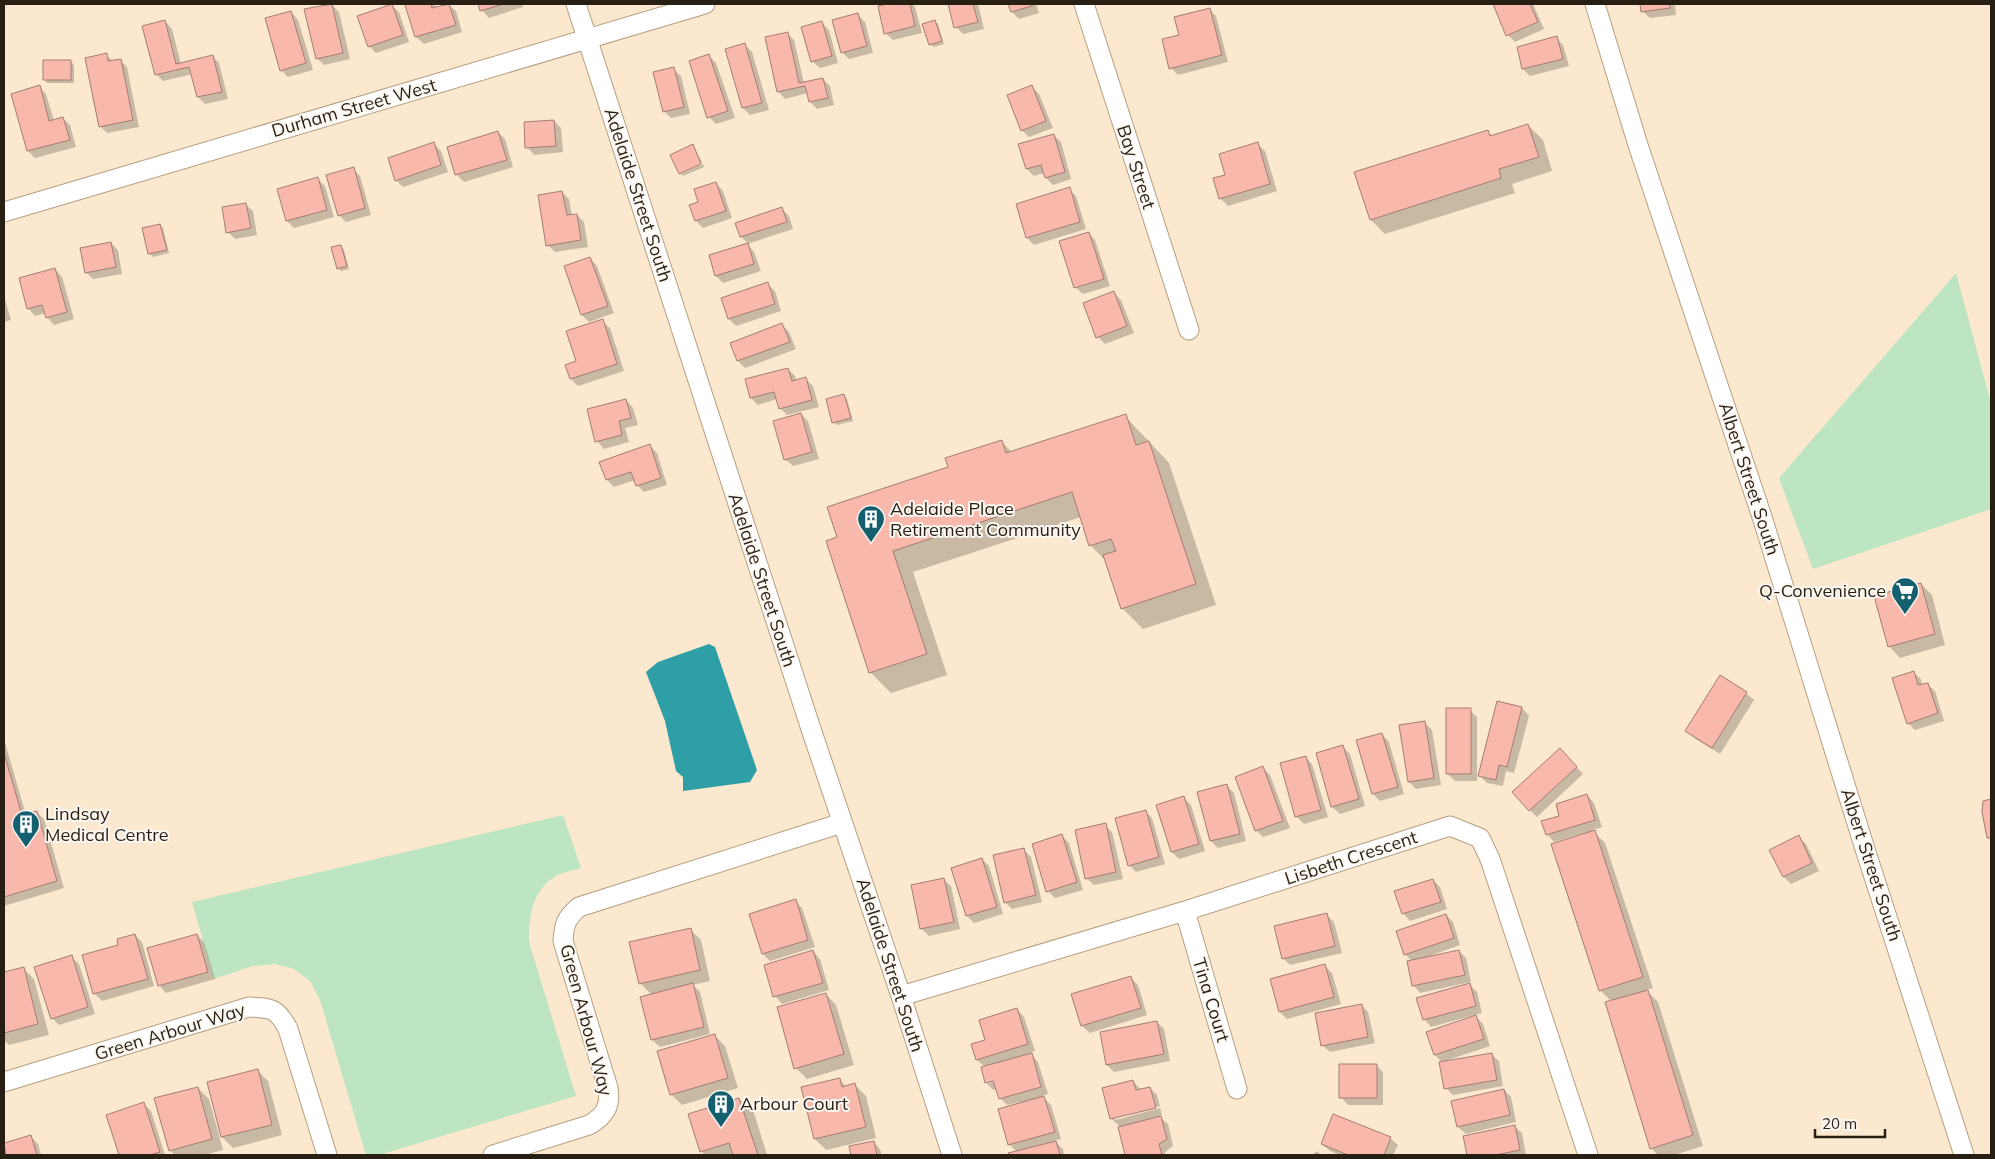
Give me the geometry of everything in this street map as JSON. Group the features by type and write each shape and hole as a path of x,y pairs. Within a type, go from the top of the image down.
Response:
{"street":[{"name":"Adelaide Street South","path":"576,4 952,1155"},
{"name":"Durham Street West","path":"4,212 705,4"},
{"name":"Bay Street","path":"1084,4 1189,330"},
{"name":"Albert Street South","path":"1595,4 1638,145 1763,520 1865,849 1964,1155"},
{"name":"Green Arbour Way","path":"493,1155 589,1125 599,1119 607,1110 610,1099 608,1088 563,941 564,928 569,916 579,907 842,823"},
{"name":"Lisbeth Crescent","path":"901,996 1185,911 1450,826 1480,838 1490,859 1588,1155"},
{"name":"Tina Court","path":"1185,911 1237,1088"},
{"name":"Green Arbour Way","path":"4,1082 249,1007 266,1008 280,1015 288,1029 327,1155"}],"green space":[{"path":"1956,273 1991,403 1991,509 1813,569 1779,478"},
{"path":"563,815 581,868 557,875 540,891 531,914 529,942 576,1096 379,1155 366,1155 320,1000 310,981 294,969 275,964 253,966 214,979 192,902"}],"water":[{"path":"709,644 715,647 757,770 750,782 683,791 683,777 676,771 665,721 646,672 658,662"}],"building":[{"path":"332,4 343,53 316,59 304,9"},
{"path":"392,4 403,35 368,47 357,16"},
{"path":"431,4 432,8 449,4 456,25 415,37 405,5"},
{"path":"478,4 504,4 480,11"},
{"path":"910,4 915,26 884,34 878,6"},
{"path":"948,4 973,4 978,22 954,28"},
{"path":"1008,4 1032,4 1032,6 1011,12"},
{"path":"1493,4 1530,4 1538,22 1506,36"},
{"path":"1640,4 1669,4 1670,8 1641,12"},
{"path":"1210,8 1222,55 1169,69 1162,39 1179,35 1174,17"},
{"path":"291,11 306,63 280,71 265,18"},
{"path":"858,13 867,46 841,53 832,20"},
{"path":"165,20 176,64 213,55 222,92 197,97 189,67 155,75 142,26"},
{"path":"935,20 942,41 929,45 922,24"},
{"path":"822,21 832,56 811,62 801,27"},
{"path":"788,32 799,83 823,78 828,98 809,102 805,86 777,92 765,37"},
{"path":"1557,36 1563,59 1522,69 1517,47"},
{"path":"745,43 762,103 742,108 725,49"},
{"path":"107,53 108,61 121,59 133,120 99,127 85,58"},
{"path":"709,54 728,111 707,118 689,61"},
{"path":"43,60 71,60 71,80 43,80"},
{"path":"674,67 684,107 663,112 653,72"},
{"path":"40,85 49,121 63,117 70,140 27,151 11,94"},
{"path":"1032,85 1046,121 1021,131 1007,95"},
{"path":"554,120 556,146 525,148 524,122"},
{"path":"1528,124 1539,157 1499,169 1501,178 1370,220 1354,172 1488,130 1490,136"},
{"path":"498,131 507,160 455,175 447,147"},
{"path":"1054,134 1065,172 1045,178 1041,165 1026,169 1018,144"},
{"path":"434,142 441,165 395,181 388,158"},
{"path":"1258,142 1270,184 1219,199 1213,178 1225,175 1219,154"},
{"path":"693,144 701,164 679,174 670,155"},
{"path":"354,167 365,208 338,216 326,175"},
{"path":"318,177 327,210 286,221 277,189"},
{"path":"716,182 726,211 695,221 689,205 698,202 694,189"},
{"path":"1070,187 1080,222 1026,238 1016,204"},
{"path":"562,191 567,215 577,214 581,240 546,246 538,195"},
{"path":"246,203 251,228 226,233 222,207"},
{"path":"782,207 787,222 740,237 735,223"},
{"path":"160,224 167,250 148,254 142,228"},
{"path":"1089,232 1104,279 1074,288 1059,241"},
{"path":"111,242 116,267 85,273 80,248"},
{"path":"748,243 754,264 715,276 709,255"},
{"path":"341,245 347,266 337,269 331,247"},
{"path":"590,257 608,306 581,315 564,266"},
{"path":"55,268 67,312 46,318 42,305 27,309 19,278"},
{"path":"768,282 775,304 728,319 721,298"},
{"path":"1114,291 1127,326 1096,338 1083,303"},
{"path":"603,319 617,364 570,379 565,365 576,361 566,331"},
{"path":"782,323 790,342 737,361 730,343"},
{"path":"788,368 792,381 806,377 812,400 779,409 774,392 750,398 745,379"},
{"path":"844,394 851,418 832,423 826,399"},
{"path":"626,399 631,418 619,421 622,435 595,442 587,409"},
{"path":"801,413 812,452 784,460 773,421"},
{"name":"Adelaide Place Retirement Community","path":"1126,414 1136,445 1149,441 1196,584 1121,609 1103,555 1116,551 1111,539 1089,546 1072,492 893,551 927,654 869,673 826,541 837,537 827,507 948,467 945,458 1002,440 1006,453"},
{"path":"650,444 661,478 636,486 631,472 606,480 599,462"},
{"name":"Q-Convenience","path":"1921,583 1935,634 1888,647 1874,596"},
{"path":"1914,671 1918,685 1928,683 1938,713 1907,724 1892,678"},
{"path":"1720,675 1747,692 1712,748 1685,731"},
{"path":"1497,701 1522,707 1507,767 1499,765 1496,780 1478,776"},
{"path":"1446,708 1471,708 1471,774 1446,774"},
{"path":"1425,721 1434,778 1408,782 1399,725"},
{"path":"1382,733 1398,787 1372,794 1356,740"},
{"path":"1343,745 1359,799 1331,807 1316,753"},
{"path":"1560,748 1577,767 1529,811 1512,792"},
{"name":"Lindsay Medical Centre","path":"4,753 22,815 37,811 57,881 4,897"},
{"path":"1306,756 1321,810 1295,817 1280,763"},
{"path":"1263,766 1283,821 1255,831 1235,777"},
{"path":"1227,784 1240,834 1210,841 1197,792"},
{"path":"1587,794 1595,820 1546,835 1541,821 1559,816 1556,804"},
{"path":"1184,796 1199,844 1171,852 1156,805"},
{"path":"1991,799 1991,838 1987,838 1982,812 1983,801"},
{"path":"1146,810 1159,857 1128,866 1115,818"},
{"path":"1106,823 1116,872 1085,879 1075,830"},
{"path":"1595,830 1643,977 1599,991 1551,844"},
{"path":"1062,834 1077,882 1046,892 1032,844"},
{"path":"1799,835 1812,863 1783,877 1769,850"},
{"path":"1024,848 1036,895 1004,903 993,855"},
{"path":"982,858 997,907 966,916 951,868"},
{"path":"944,878 954,922 920,929 911,885"},
{"path":"1433,879 1441,902 1402,914 1394,891"},
{"path":"796,899 808,940 762,954 749,914"},
{"path":"1327,913 1335,946 1282,959 1274,926"},
{"path":"1446,914 1454,938 1404,955 1396,931"},
{"path":"691,928 700,970 639,984 629,942"},
{"path":"135,934 148,979 93,994 82,955 118,945 117,939"},
{"path":"197,934 208,972 158,986 147,948"},
{"path":"813,950 823,983 773,997 764,965"},
{"path":"1459,950 1465,975 1412,986 1407,961"},
{"path":"72,955 88,1007 51,1019 34,967"},
{"path":"1325,964 1334,997 1279,1012 1270,979"},
{"path":"24,967 38,1024 4,1033 4,972"},
{"path":"1131,976 1141,1008 1081,1026 1071,994"},
{"path":"693,983 704,1027 651,1040 640,997"},
{"path":"1470,983 1476,1006 1423,1020 1416,998"},
{"path":"1648,990 1693,1135 1650,1149 1605,1002"},
{"path":"826,993 844,1054 794,1069 777,1007"},
{"path":"1362,1004 1368,1037 1321,1046 1315,1013"},
{"path":"1017,1008 1028,1044 976,1060 971,1044 985,1040 979,1020"},
{"path":"1476,1015 1484,1039 1434,1055 1426,1032"},
{"path":"1157,1021 1164,1054 1106,1065 1100,1032"},
{"path":"715,1034 728,1078 670,1095 657,1051"},
{"path":"1032,1053 1041,1087 999,1099 993,1081 985,1083 981,1067"},
{"path":"1492,1053 1497,1080 1444,1089 1439,1062"},
{"path":"1339,1064 1377,1064 1377,1098 1339,1098"},
{"path":"258,1069 272,1125 221,1137 207,1082"},
{"path":"840,1078 842,1087 855,1083 866,1127 814,1139 801,1087"},
{"path":"1133,1080 1136,1090 1150,1087 1156,1108 1110,1119 1102,1088"},
{"path":"198,1087 212,1139 169,1151 154,1098"},
{"path":"1504,1089 1510,1115 1457,1127 1451,1101"},
{"path":"1044,1096 1055,1132 1008,1145 998,1109"},
{"name":"Arbour Court","path":"739,1098 758,1155 733,1155 729,1143 700,1152 688,1114"},
{"path":"144,1102 160,1152 150,1155 119,1155 106,1115"},
{"path":"1333,1114 1391,1137 1384,1155 1348,1155 1321,1144"},
{"path":"1161,1116 1167,1139 1159,1144 1162,1155 1125,1155 1118,1127"},
{"path":"1515,1125 1520,1150 1495,1155 1467,1155 1463,1136"},
{"path":"31,1135 37,1155 6,1155 4,1143"},
{"path":"874,1141 877,1155 851,1155 849,1146"},
{"path":"1056,1141 1060,1155 1009,1155 1008,1153"}],"place":[{"name":"Adelaide Place Retirement Community","path":"871,543"},
{"name":"Q-Convenience","path":"1905,615"},
{"name":"Lindsay Medical Centre","path":"26,848"},
{"name":"Arbour Court","path":"721,1128"}]}
